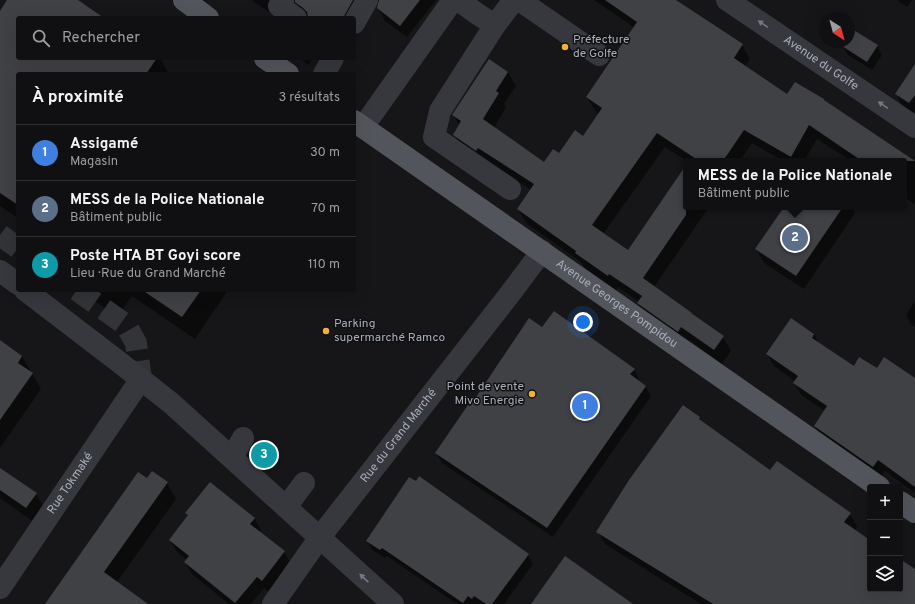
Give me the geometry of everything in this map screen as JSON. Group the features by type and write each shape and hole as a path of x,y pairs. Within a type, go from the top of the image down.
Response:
{"main road":[{"path":"184,0 205,16"},
{"path":"267,60 285,72"},
{"name":"Avenue Georges Pompidou","path":"358,124 875,484"},
{"path":"903,504 915,512"}],"street":[{"path":"283,0 279,6 293,16"},
{"path":"356,19 367,0"},
{"path":"358,124 453,0"},
{"path":"458,0 495,25"},
{"path":"510,189 434,137 440,111 495,25 514,0"},
{"path":"519,0 599,54"},
{"name":"Avenue du Golfe","path":"727,0 915,127"},
{"path":"325,72 332,60"},
{"name":"Rue du Grand Marché","path":"273,604 320,537 542,252"},
{"path":"0,271 16,283"},
{"path":"28,292 171,403 393,604"},
{"name":"Rue Tokmaké","path":"0,588 141,379"},
{"path":"232,458 243,438"},
{"path":"286,507 304,483"}],"building":[{"path":"7,0 78,0 101,16 16,16 16,60 156,60 147,72 16,72 16,204 0,193 0,11"},
{"path":"295,0 353,0 344,16 308,16 307,12 295,2"},
{"path":"379,0 420,0 400,26 377,8"},
{"path":"605,0 676,0 743,44 734,58 787,94 795,82 824,99 915,161 907,161 907,158 858,158 809,125 791,157 744,130 725,158 694,158 657,133 592,225 628,250 683,169 683,210 686,210 686,215 643,278 724,336 714,350 681,327 678,332 637,303 642,296 609,274 608,276 517,209 534,184 478,148 476,151 453,135 461,121 452,115 489,59 508,72 496,91 499,93 483,119 544,162 553,149 559,153 575,130 583,136 602,108 586,97 637,22"},
{"path":"855,31 878,45 867,62 845,48 855,48"},
{"path":"915,64 915,95 909,103 895,94"},
{"path":"782,210 841,210 796,276 755,249"},
{"path":"145,292 200,292 182,317"},
{"path":"554,311 635,369 630,374 646,386 547,528 435,453 468,405 470,406 529,318 542,327"},
{"path":"791,318 814,334 812,338 854,366 859,357 877,368 884,357 915,378 915,487 878,460 873,467 814,426 827,406 793,383 798,376 766,354"},
{"path":"0,340 22,356 18,363 33,373 0,420"},
{"path":"683,405 700,417 699,419 770,470 777,461 851,513 844,522 867,538 867,592 903,592 903,561 915,569 915,604 713,604 596,532 629,480"},
{"path":"0,468 37,493 26,508 0,490"},
{"path":"152,471 168,482 104,572 148,604 45,604 138,472 147,478"},
{"path":"419,476 529,554 492,604 486,604 474,596 472,599 468,596 463,603 382,548 380,550 366,541 409,477 416,481"},
{"path":"210,482 255,518 250,524 285,551 262,581 257,577 235,603 184,562 189,556 169,540 188,515 185,513"},
{"path":"565,556 633,604 531,604"}],"tunnel":[{"path":"0,235 16,247"},
{"path":"80,292 126,325 136,343 141,379"}],"place":[{"name":"Préfecture de Golfe","path":"565,47"},
{"name":"MESS de la Police Nationale","path":"795,238"},
{"name":"Parking supermarché Ramco","path":"326,331"},
{"name":"Point de vente Mivo Energie","path":"532,394"},
{"name":"Assigamé","path":"585,406"},
{"name":"Poste HTA BT Goyi score","path":"264,455"}]}
